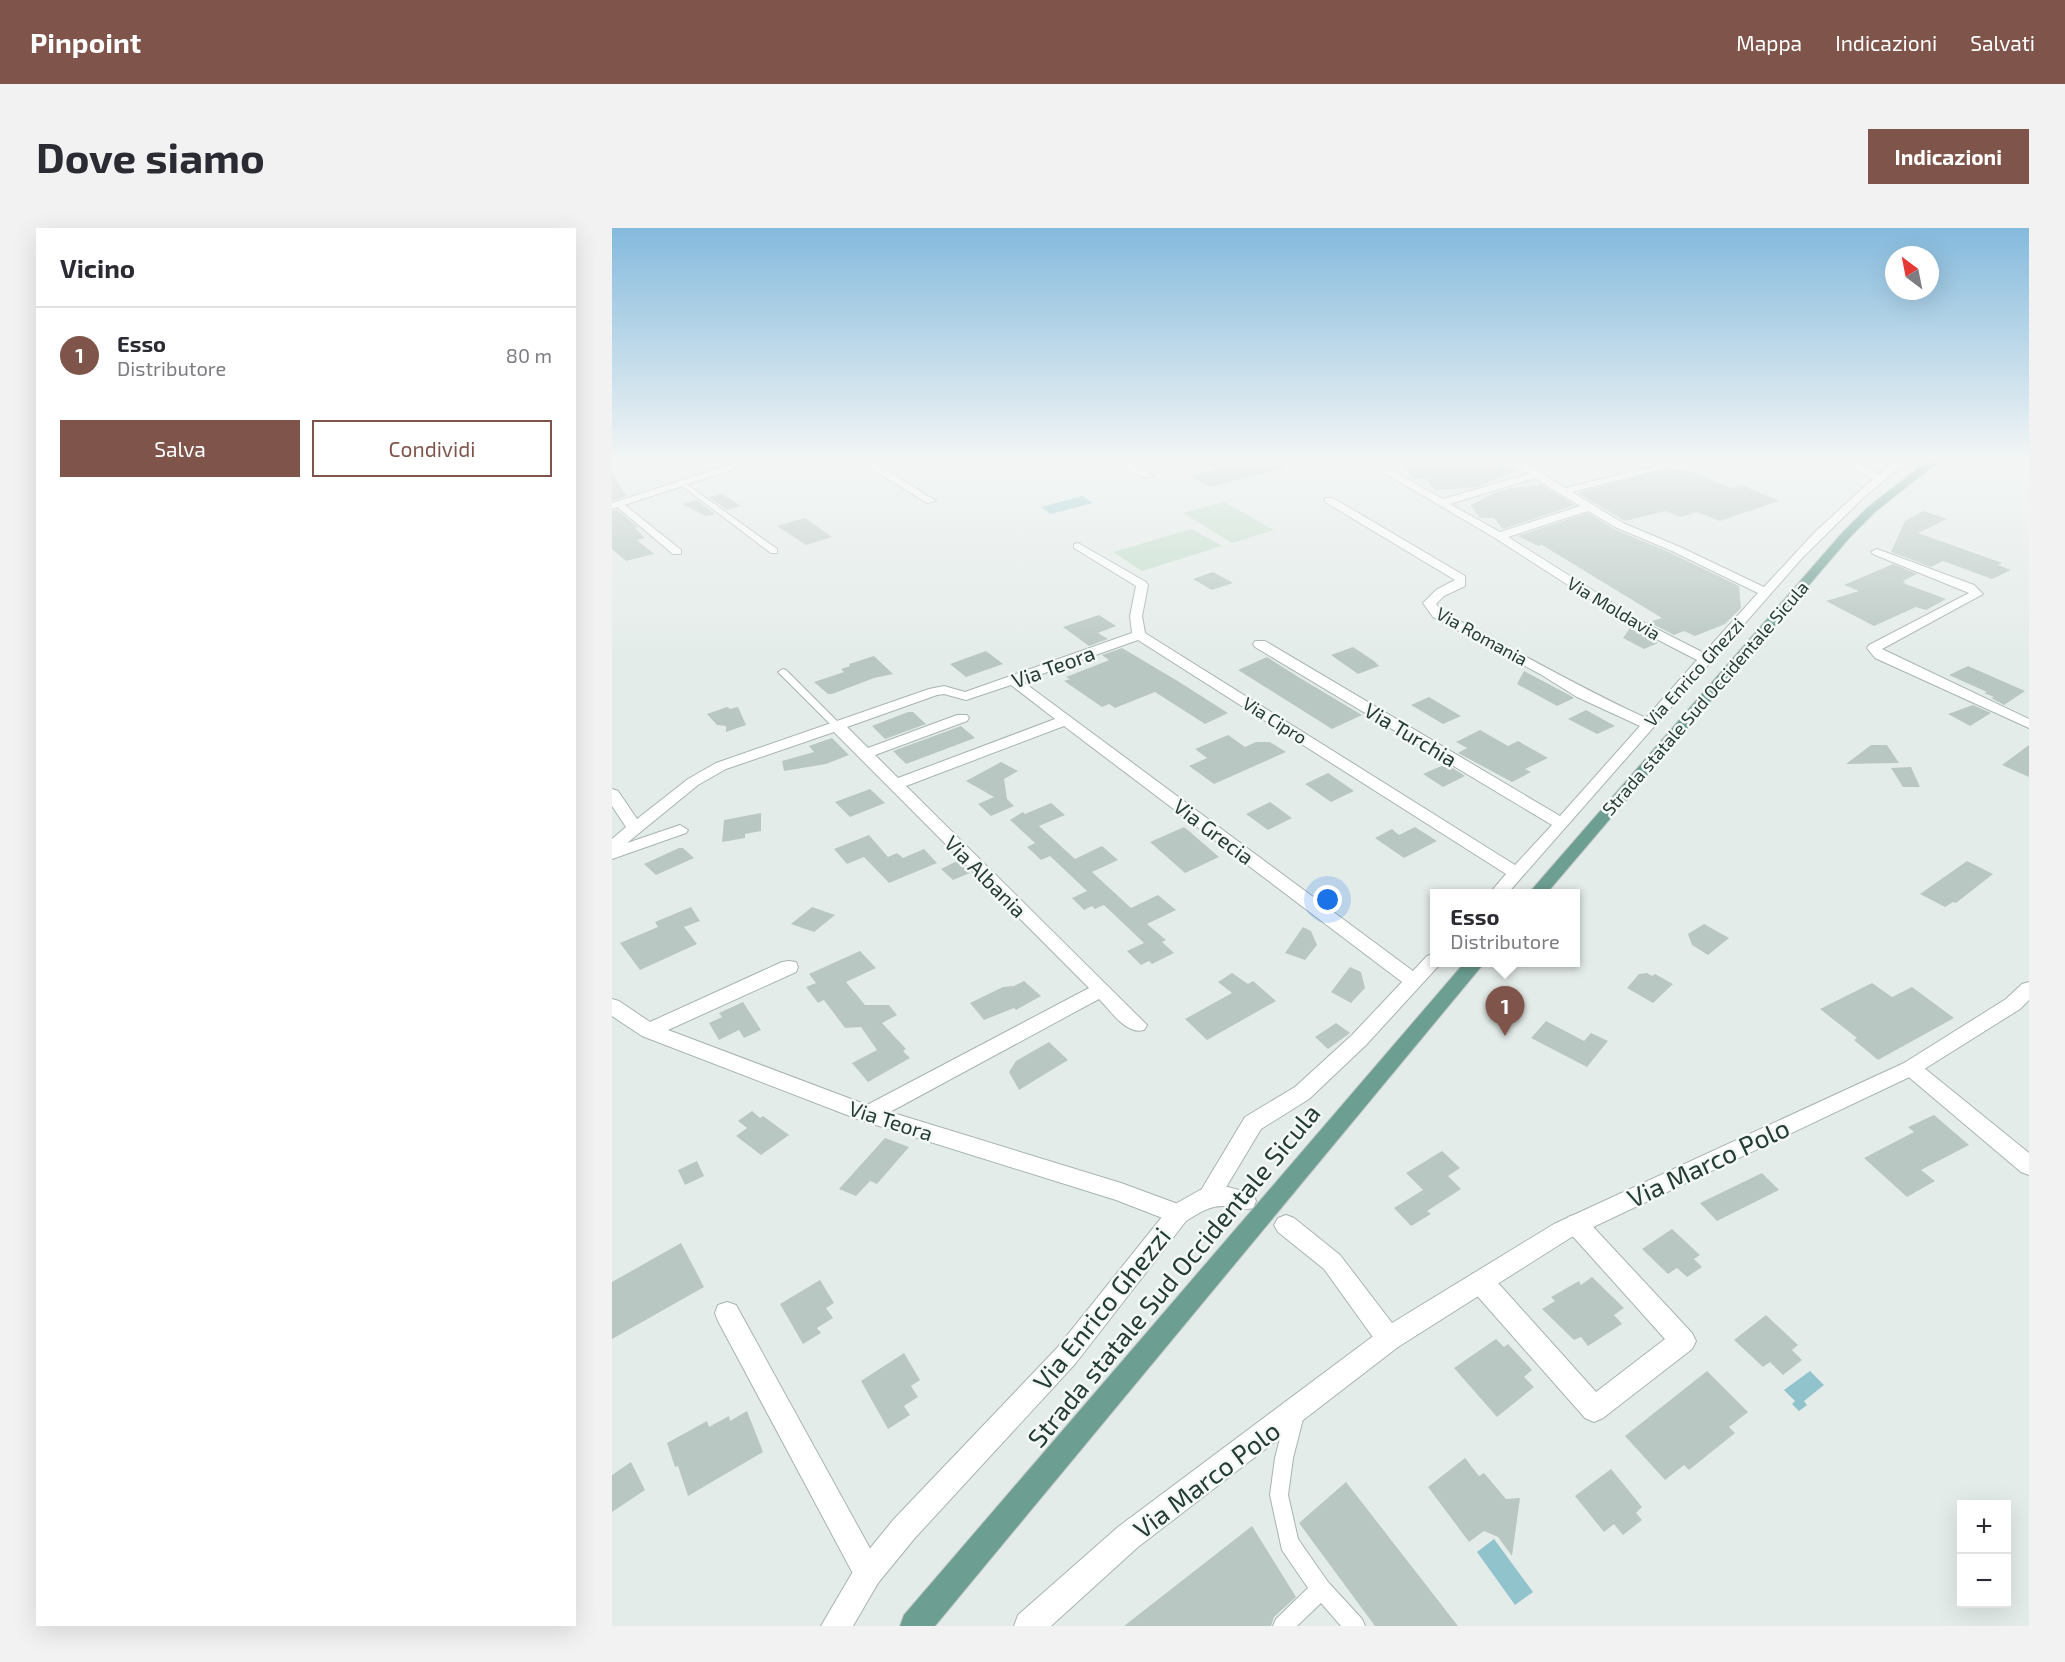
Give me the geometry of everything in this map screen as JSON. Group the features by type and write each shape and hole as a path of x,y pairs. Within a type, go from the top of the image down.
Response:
{"main road":[{"name":"Strada statale Sud Occidentale Sicula","path":"1540,889 1855,526"},
{"name":"Strada statale Sud Occidentale Sicula","path":"915,1626 1473,967"}],"street":[{"path":"644,526 677,552"},
{"name":"Via Romania","path":"1373,526 1461,579 1461,583 1432,598 1429,603 1437,614 1545,671 1582,694 1648,724"},
{"name":"Via Moldavia","path":"1481,526 1639,625 1705,659"},
{"path":"1499,537 1531,526"},
{"path":"1622,526 1766,592"},
{"name":"Via Enrico Ghezzi","path":"1502,889 1562,824 1705,659 1826,526"},
{"path":"1078,546 1142,585 1136,616 1139,635"},
{"path":"1877,552 1970,588 1977,594 1874,648 1880,655 2029,724"},
{"name":"Via Teora","path":"612,847 693,782 721,765 934,692 944,690 966,696 1014,681 1139,635"},
{"name":"Via Cipro","path":"1139,635 1516,873"},
{"name":"Via Turchia","path":"1260,644 1562,824"},
{"name":"Via Grecia","path":"1014,681 1414,981"},
{"path":"865,754 962,718"},
{"path":"895,785 1066,720"},
{"name":"Via Albania","path":"836,725 1137,1025"},
{"path":"612,794 636,830"},
{"path":"612,854 680,830"},
{"name":"Via Enrico Ghezzi","path":"836,1626 868,1574 904,1529 1066,1356 1178,1214 1208,1197 1253,1123 1302,1093 1359,1040 1430,964"},
{"path":"649,1031 789,967"},
{"name":"Via Marco Polo","path":"1029,1626 1128,1537 1389,1339 1576,1224 1911,1068 2013,1004 2029,989"},
{"path":"868,1114 1101,990"},
{"name":"Via Teora","path":"612,1006 649,1031 868,1114 1121,1192 1178,1214"},
{"path":"1911,1068 2029,1166"},
{"path":"1208,1197 1228,1196 1245,1201"},
{"path":"1481,1282 1594,1409 1683,1341 1576,1224"},
{"path":"1286,1225 1332,1262 1389,1339"},
{"path":"727,1313 868,1574"}],"lane":[{"path":"740,526 774,551"},
{"path":"783,672 836,725"},
{"path":"1297,1411 1284,1458 1279,1495 1289,1543 1321,1589 1355,1626"},
{"path":"1283,1626 1321,1589"}],"green space":[{"path":"1205,526 1267,526 1274,530 1232,543"},
{"path":"1192,529 1222,546 1142,571 1113,552"}],"water":[{"path":"1810,1371 1824,1385 1804,1401 1807,1405 1799,1411 1792,1404 1795,1401 1784,1390"},
{"path":"1494,1539 1533,1592 1515,1605 1477,1552"}],"building":[{"path":"612,526 637,526 635,528 645,538 637,540 654,554 626,561 612,549"},
{"path":"777,526 817,526 832,537 806,545"},
{"path":"1548,526 1610,526 1739,586 1741,608 1725,624 1695,636 1684,631 1674,635 1649,622 1662,618 1542,545 1538,546 1518,536"},
{"path":"1903,526 1932,526 1918,533 2002,563 1998,565 2011,570 1992,579 1943,561 1931,567 1891,552"},
{"path":"1893,564 1917,574 1903,583 1946,599 1926,610 1916,607 1874,626 1826,601 1859,591 1844,585"},
{"path":"1213,572 1233,583 1212,590 1193,579"},
{"path":"1099,615 1116,626 1098,633 1108,639 1089,646 1063,627"},
{"path":"1630,628 1658,643 1644,649 1623,638"},
{"path":"1353,647 1379,666 1358,674 1331,655"},
{"path":"1122,648 1228,713 1205,724 1155,692 1115,708 1109,704 1102,707 1064,681 1070,679 1066,677 1109,660 1102,655"},
{"path":"986,651 1003,664 966,677 950,664"},
{"path":"874,656 893,674 874,678 832,694 828,694 814,682 844,672 841,669 850,666 849,664"},
{"path":"1267,657 1362,715 1332,729 1238,670"},
{"path":"1968,666 2025,691 2004,705 1984,693 1987,692 1949,675"},
{"path":"1524,671 1574,698 1557,706 1517,684"},
{"path":"1429,697 1461,716 1443,724 1411,705"},
{"path":"1973,705 1991,713 1970,726 1948,714"},
{"path":"727,707 730,709 738,707 746,725 726,732 726,726 717,725 707,714"},
{"path":"1586,710 1615,726 1597,734 1568,719"},
{"path":"913,712 926,724 885,739 872,726"},
{"path":"961,726 975,738 906,764 893,751"},
{"path":"1480,730 1508,746 1518,741 1548,758 1525,769 1531,772 1512,782 1458,753 1467,748 1456,742"},
{"path":"1228,735 1245,747 1256,742 1270,742 1286,752 1214,784 1189,766 1207,758 1195,749"},
{"path":"832,738 849,755 826,764 784,771 782,761 814,752 809,746"},
{"path":"1871,745 1887,745 1899,763 1846,764"},
{"path":"2029,745 2029,777 2002,765"},
{"path":"1001,762 1018,771 1004,779 1007,799 1014,806 991,816 978,804 994,797 966,781"},
{"path":"1446,764 1465,776 1443,787 1423,774"},
{"path":"1911,767 1920,787 1903,787 1891,768"},
{"path":"1328,773 1354,791 1331,802 1305,784"},
{"path":"870,789 885,803 850,817 835,802"},
{"path":"1270,802 1292,818 1268,830 1246,814"},
{"path":"1051,803 1065,815 1039,826 1075,859 1102,846 1118,860 1092,872 1131,908 1158,895 1176,910 1147,924 1166,940 1162,942 1174,953 1152,964 1149,961 1141,965 1127,951 1144,943 1104,905 1095,909 1092,906 1084,910 1072,898 1087,891 1050,856 1041,860 1027,847 1035,843 1010,820 1023,812 1025,814"},
{"path":"761,813 761,831 745,834 745,838 722,842 724,820"},
{"path":"1184,827 1219,857 1185,873 1150,842"},
{"path":"1415,827 1437,841 1404,858 1375,838 1392,829 1399,835"},
{"path":"869,835 888,857 897,853 903,858 924,849 937,863 889,883 864,857 847,864 834,849"},
{"path":"683,848 694,858 656,875 644,864"},
{"path":"957,861 970,873 953,880 941,869"},
{"path":"1967,861 1993,874 1956,903 1953,902 1945,907 1920,894"},
{"path":"691,907 700,921 684,927 697,944 640,970 620,943 658,927 655,922"},
{"path":"812,907 835,915 814,932 791,924"},
{"path":"1704,924 1729,938 1708,955 1692,945 1688,934"},
{"path":"1303,927 1311,931 1317,945 1305,960 1285,953"},
{"path":"860,951 876,968 846,982 865,1005 889,1005 897,1015 882,1023 906,1049 903,1051 910,1058 868,1082 852,1063 877,1050 861,1027 845,1028 824,1000 818,1003 806,987 816,983 809,974"},
{"path":"1350,967 1361,972 1365,988 1351,1003 1331,992"},
{"path":"1232,973 1248,984 1253,981 1276,1001 1207,1040 1185,1019 1232,993 1218,982"},
{"path":"1647,973 1652,976 1655,974 1673,984 1653,1003 1627,988 1639,974"},
{"path":"1024,981 1041,996 1016,1010 1014,1008 984,1020 970,1003 1003,987 1014,986"},
{"path":"1872,983 1892,997 1912,987 1954,1018 1878,1060 1854,1040 1857,1038 1820,1009"},
{"path":"743,1002 761,1030 744,1038 739,1030 719,1040 709,1023 722,1017 719,1013"},
{"path":"1546,1021 1584,1041 1591,1033 1608,1041 1587,1067 1531,1038"},
{"path":"1336,1023 1350,1033 1328,1049 1315,1037"},
{"path":"1049,1042 1068,1060 1019,1090 1009,1072 1016,1061"},
{"path":"752,1111 789,1135 761,1155 736,1136 747,1128 738,1121"},
{"path":"1934,1115 1969,1145 1921,1170 1935,1181 1907,1197 1864,1158 1914,1132 1908,1127"},
{"path":"885,1138 909,1147 877,1184 870,1181 856,1196 839,1189"},
{"path":"1442,1151 1460,1168 1448,1176 1461,1189 1427,1211 1431,1214 1411,1226 1394,1208 1423,1190 1406,1173"},
{"path":"697,1161 704,1176 685,1185 678,1170"},
{"path":"1762,1173 1779,1190 1717,1221 1700,1203"},
{"path":"1672,1229 1700,1255 1694,1259 1702,1267 1687,1277 1677,1268 1668,1274 1642,1249"},
{"path":"681,1243 704,1287 612,1339 612,1282"},
{"path":"1592,1277 1624,1308 1614,1315 1622,1324 1588,1346 1581,1337 1574,1340 1542,1309 1555,1301 1551,1297 1579,1281 1581,1285"},
{"path":"820,1280 834,1303 826,1308 833,1318 817,1328 821,1333 803,1344 780,1304"},
{"path":"1766,1315 1798,1345 1792,1350 1802,1360 1783,1375 1770,1362 1763,1367 1734,1340"},
{"path":"1496,1339 1504,1347 1508,1344 1532,1370 1524,1377 1534,1387 1497,1417 1454,1368"},
{"path":"904,1353 920,1380 911,1386 918,1397 904,1406 910,1415 888,1429 861,1381"},
{"path":"1707,1371 1748,1412 1729,1427 1735,1433 1689,1470 1684,1465 1665,1480 1625,1436"},
{"path":"747,1411 763,1452 688,1496 667,1443 707,1421 709,1427 729,1416 730,1421"},
{"path":"1465,1458 1479,1476 1484,1473 1506,1499 1520,1498 1512,1556 1498,1537 1484,1531 1469,1542 1428,1487"},
{"path":"631,1462 645,1490 612,1512 612,1475"},
{"path":"1611,1469 1642,1507 1636,1513 1642,1520 1623,1535 1614,1524 1604,1532 1575,1496"},
{"path":"1346,1482 1458,1626 1375,1626 1299,1523"},
{"path":"1252,1526 1296,1597 1274,1617 1271,1626 1124,1626"}],"place":[{"name":"Esso","path":"1505,1036"}]}
